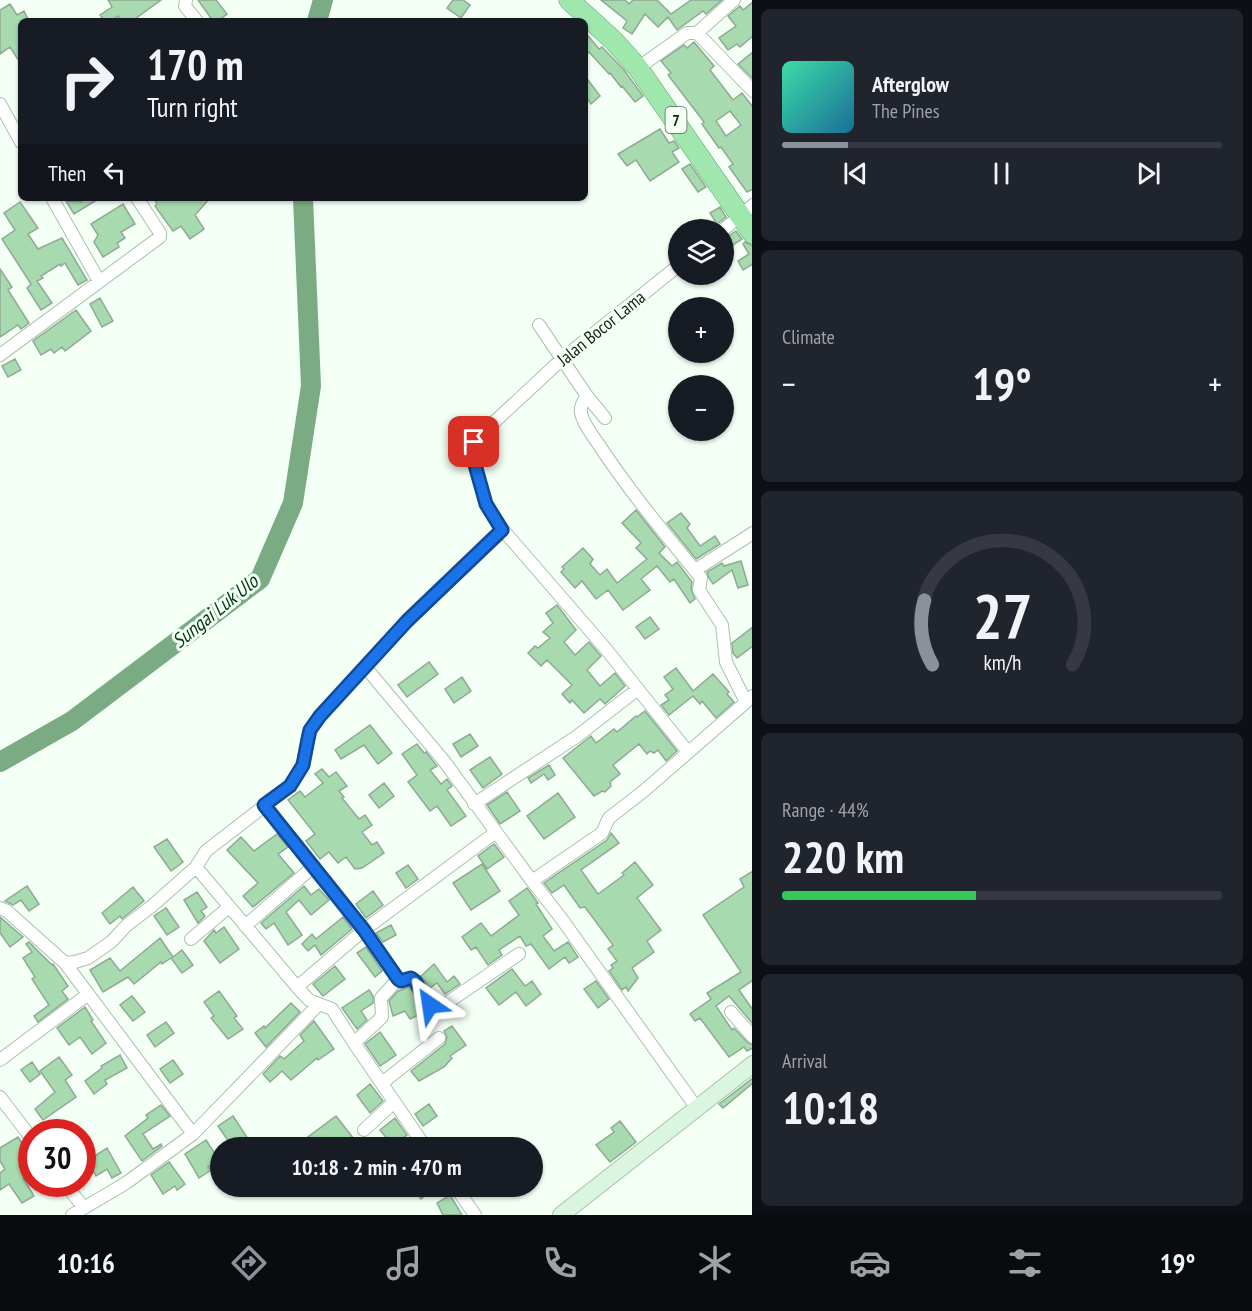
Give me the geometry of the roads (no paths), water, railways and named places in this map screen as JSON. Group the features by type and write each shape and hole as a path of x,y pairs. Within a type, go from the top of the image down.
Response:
{"highway":[{"name":"7","path":"569,0 638,68 688,137 746,210 752,231"}],"main road":[{"path":"561,1215 752,1065"}],"street":[{"path":"186,0 185,6 195,18"},
{"path":"638,68 687,33 697,33 734,0"},
{"path":"697,33 752,90"},
{"path":"0,104 18,137"},
{"path":"54,201 99,281"},
{"path":"0,355 160,237 160,232 139,201"},
{"path":"734,220 746,210"},
{"name":"Jalan Bocor Lama","path":"502,530 486,504 472,454 472,447 477,438 561,360 668,274"},
{"path":"538,325 605,418"},
{"path":"532,881 602,833 609,818 645,790 749,699 726,662 722,625 699,590 702,578 620,475 583,420 582,404 587,396"},
{"path":"65,963 88,958 106,945 196,867 206,851 290,786 303,765 310,730 320,716 407,621 502,530 606,649 688,752"},
{"path":"695,570 752,534"},
{"path":"366,668 431,745 561,918 696,1107"},
{"path":"474,804 576,737 638,689"},
{"path":"264,805 364,930 394,973 401,981 411,978 415,981 430,1005 436,1008 441,1007 519,954"},
{"path":"297,987 364,930 496,832"},
{"path":"245,926 314,866"},
{"path":"196,867 309,1000 332,1009 418,1137"},
{"path":"191,939 229,907"},
{"path":"0,908 7,911 65,963 193,1134"},
{"path":"354,1043 382,1017 381,998 394,973"},
{"path":"0,1060 87,995"},
{"path":"72,1215 126,1183 193,1134 319,1004"},
{"path":"731,1012 752,1036"},
{"path":"382,1083 440,1038"},
{"path":"0,1097 18,1121"},
{"path":"364,1130 394,1102"},
{"path":"75,1197 84,1208"},
{"path":"463,1197 475,1215"}],"waterway":[{"name":"Sungai Luk Ulo","path":"318,18 323,0"},
{"name":"Sungai Luk Ulo","path":"0,762 72,721 260,579 293,503 311,386 303,201"}]}
